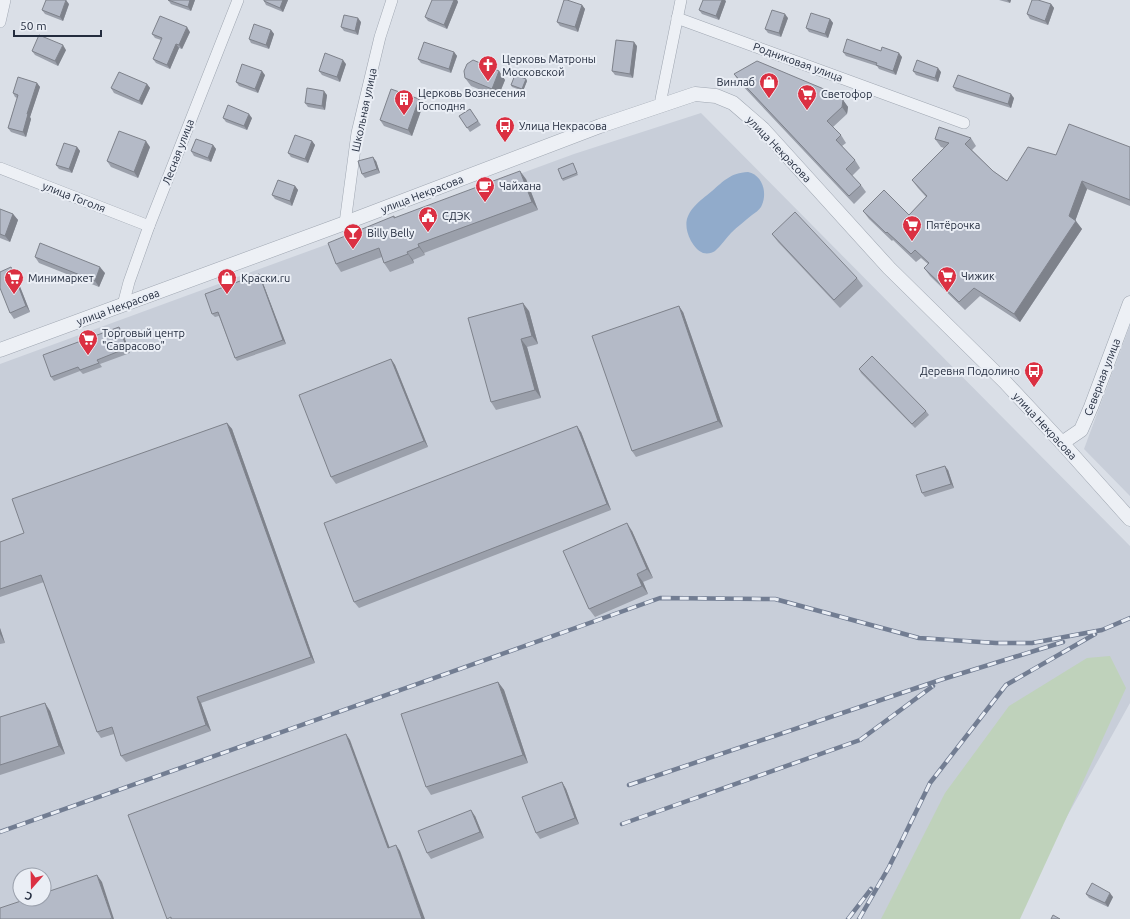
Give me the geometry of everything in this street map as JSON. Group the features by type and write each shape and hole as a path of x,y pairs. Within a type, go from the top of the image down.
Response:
{"street":[{"path":"0,22 5,0"},
{"name":"Лесная улица","path":"123,305 129,282 149,226 238,0"},
{"name":"Школьная улица","path":"345,223 357,132 380,37 392,0"},
{"path":"661,106 661,99 681,0"},
{"name":"Родниковая улица","path":"677,18 964,123"},
{"name":"улица Некрасова","path":"0,350 345,223 600,126 695,94 716,96 733,103 763,129 890,268 1062,442 1130,519"},
{"name":"улица Гоголя","path":"0,168 149,226"},
{"name":"Северная улица","path":"1062,442 1081,430 1130,303"}],"shaded area":[{"path":"701,113 1130,546 1130,703 1010,919 0,919 0,364 574,154"},
{"path":"1130,325 1130,496 1084,449"}],"green space":[{"path":"1110,656 1126,688 1020,919 881,919 945,793 1009,706 1087,658"}],"water":[{"path":"748,172 757,177 763,186 764,196 761,207 734,230 715,251 711,253 701,252 692,243 687,232 687,218 690,212 694,206 728,178 736,174"}],"building":[{"path":"46,0 66,0 60,17 42,10"},
{"path":"168,0 190,0 188,7"},
{"path":"264,0 283,0 280,8"},
{"path":"432,0 454,0 444,25 425,17"},
{"path":"564,0 582,5 575,27 557,22"},
{"path":"703,0 722,0 716,16 699,10"},
{"path":"1032,0 1038,0 1051,4 1045,21 1027,14"},
{"path":"772,10 785,14 779,33 765,29"},
{"path":"811,13 830,19 825,34 806,28"},
{"path":"344,15 358,18 355,31 341,27"},
{"path":"160,16 187,27 179,45 176,44 167,65 153,59 162,38 152,34"},
{"path":"254,24 271,30 266,45 249,39"},
{"path":"39,35 63,45 55,61 32,51"},
{"path":"847,39 881,51 882,47 899,53 893,71 876,65 877,63 843,52"},
{"path":"616,40 634,42 630,74 612,71"},
{"path":"424,42 454,52 449,69 418,59"},
{"path":"325,53 343,60 337,77 319,71"},
{"path":"473,60 499,71 492,89 465,78 464,71 467,64"},
{"path":"917,60 938,68 935,78 913,71"},
{"name":"Светофор","path":"757,61 838,95 843,100 842,107 827,121 841,135 836,140 855,160 846,169 861,185 849,196 734,74"},
{"path":"242,64 262,71 255,89 236,82"},
{"path":"119,72 147,84 139,101 111,88"},
{"path":"515,75 526,79 522,89 511,85"},
{"path":"958,75 1011,94 1008,104 953,87"},
{"path":"18,77 37,83 23,132 8,128 18,95 13,93"},
{"path":"307,88 324,91 322,106 305,103"},
{"name":"Церковь Вознесения Господня","path":"391,89 419,99 408,130 380,120"},
{"path":"228,105 249,114 244,126 223,118"},
{"path":"470,109 478,121 467,128 459,116"},
{"path":"1069,124 1130,147 1130,200 1082,181 1069,216 1076,221 1014,314 974,288 959,302 924,268 929,263 915,250 911,254 863,211 884,190 909,215 927,196 912,180 949,143 935,139 939,127 971,138 965,144 993,171 1007,181 1028,147 1056,155"},
{"path":"119,131 146,141 134,172 107,161"},
{"path":"295,135 312,141 305,159 288,153"},
{"path":"196,139 213,145 208,158 191,151"},
{"path":"64,143 77,147 69,169 56,165"},
{"path":"373,157 377,169 362,174 358,161"},
{"path":"573,163 577,173 562,179 558,169"},
{"path":"520,171 532,202 418,244 419,247 407,252 408,254 384,263 379,248 336,264 328,243 394,216 394,218"},
{"path":"278,180 295,186 290,201 272,195"},
{"path":"0,209 13,214 5,236 0,234"},
{"path":"795,212 857,278 834,300 772,234"},
{"path":"40,243 100,267 95,281 35,257"},
{"path":"11,267 26,306 10,313 0,288 0,272"},
{"path":"259,274 283,340 235,358 218,312 212,314 205,294"},
{"path":"523,303 532,336 521,339 535,390 491,402 468,318"},
{"path":"679,306 718,421 632,451 592,336"},
{"name":"Торговый центр \"Саврасово\"","path":"119,327 127,348 97,360 99,363 80,370 78,367 51,377 43,355"},
{"path":"872,356 926,411 912,424 859,369"},
{"path":"391,359 424,441 331,477 299,395"},
{"path":"227,423 311,657 197,697 206,725 121,756 112,727 97,732 41,575 0,589 0,542 24,533 12,499"},
{"path":"577,426 607,504 354,602 324,523"},
{"path":"945,466 951,484 922,493 916,475"},
{"path":"627,523 647,569 637,574 642,586 589,609 563,551"},
{"path":"498,682 523,755 426,787 401,714"},
{"path":"45,703 59,746 0,765 0,717"},
{"path":"346,734 388,848 396,845 422,919 171,919 171,917 167,919 128,815"},
{"path":"562,782 575,818 536,833 522,797"},
{"path":"471,810 480,832 427,853 418,831"},
{"path":"97,875 112,918 0,919 0,908 12,904 12,907 52,907 52,890"},
{"path":"1092,883 1110,893 1105,903 1086,894"},
{"path":"1053,915 1060,919 1051,919"}],"railway":[{"path":"0,832 660,598 775,599 919,638 996,643 1032,643 1102,630 1130,618"},
{"path":"859,919 889,867 930,783 1006,685 1095,634"},
{"path":"629,785 940,680 1063,642"},
{"path":"622,824 860,740 933,686"},
{"path":"848,919 871,889"}],"place":[{"name":"Церковь Матроны Московской","path":"488,82"},
{"name":"Винлаб","path":"769,99"},
{"name":"Светофор","path":"807,111"},
{"name":"Церковь Вознесения Господня","path":"404,116"},
{"name":"Улица Некрасова","path":"505,143"},
{"name":"Чайхана","path":"485,203"},
{"name":"СДЭК","path":"428,233"},
{"name":"Пятёрочка","path":"912,242"},
{"name":"Billy Belly","path":"353,250"},
{"name":"Чижик","path":"947,293"},
{"name":"Минимаркет","path":"14,295"},
{"name":"Краски.ru","path":"227,295"},
{"name":"Торговый центр \"Саврасово\"","path":"88,356"},
{"name":"Деревня Подолино","path":"1034,388"}]}
